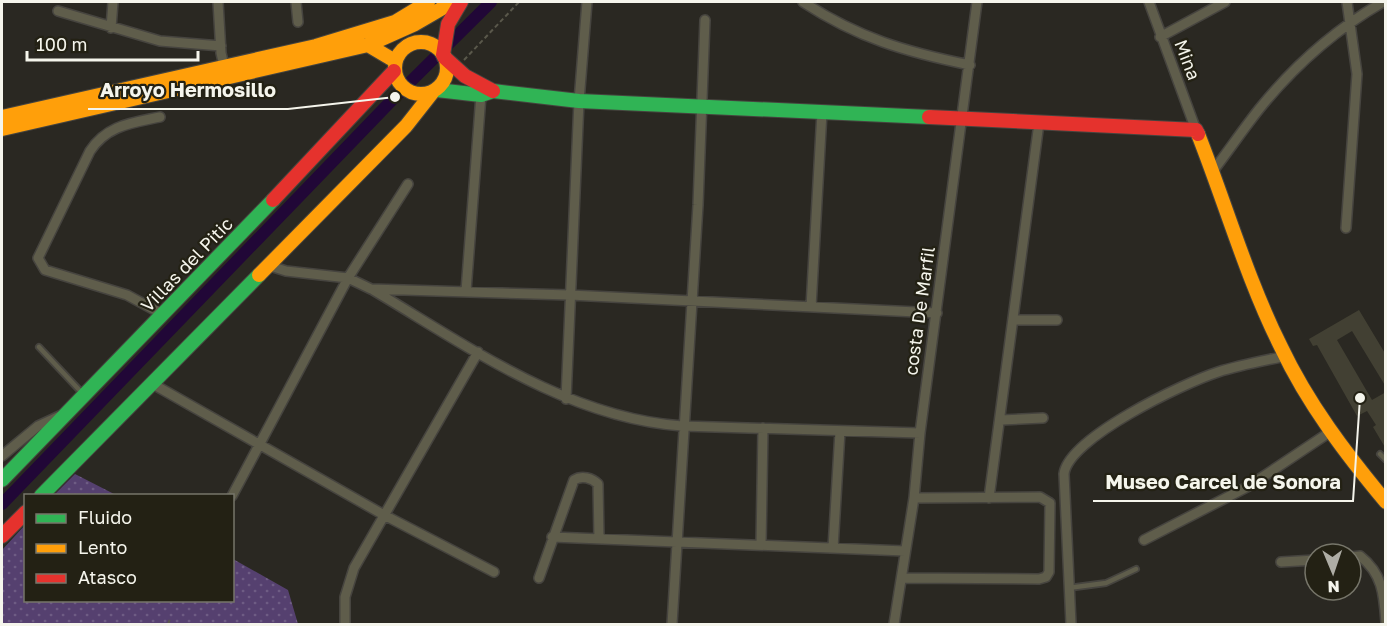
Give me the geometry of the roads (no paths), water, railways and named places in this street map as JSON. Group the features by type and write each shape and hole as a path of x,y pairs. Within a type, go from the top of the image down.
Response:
{"street":[{"path":"111,28 113,2"},
{"path":"218,2 221,46 226,72"},
{"path":"296,2 298,22"},
{"path":"2,129 403,24 428,2"},
{"path":"2,117 368,45 403,24 453,2"},
{"path":"42,494 406,126 446,75 440,51 446,32 461,2"},
{"path":"566,399 579,101 587,2"},
{"path":"803,2 839,25 876,41 921,55 969,65"},
{"name":"costa De Marfil","path":"894,624 914,498 920,433 977,2"},
{"name":"Mina","path":"1149,2 1196,130"},
{"path":"1160,37 1226,2"},
{"path":"1346,228 1357,86 1347,2"},
{"path":"1213,171 1261,107 1321,45 1350,21 1383,2"},
{"path":"58,11 160,41 221,46"},
{"path":"672,624 705,20"},
{"path":"403,24 440,51 455,69 487,93"},
{"path":"399,71 403,24"},
{"path":"399,71 412,43 424,42 440,51"},
{"path":"368,45 424,94 435,91 487,93 579,101 1196,130 1256,290 1286,357 1330,432 1386,502"},
{"name":"Villas del Pitic","path":"2,480 399,71"},
{"path":"466,291 487,93"},
{"path":"811,307 822,112"},
{"path":"160,117 116,127 101,136 90,151 38,258 45,270 127,295 164,315"},
{"path":"989,498 1038,123"},
{"path":"233,494 348,278 408,184"},
{"path":"267,265 286,271 348,278 566,399 653,424 920,433"},
{"path":"370,289 570,295 937,313"},
{"path":"1014,320 1057,320"},
{"path":"345,624 345,597 354,568 478,352"},
{"path":"1071,624 1064,474 1068,459 1113,424 1161,397 1217,372 1286,357"},
{"path":"151,383 384,515 494,572"},
{"path":"3,452 38,426 66,414"},
{"path":"1001,420 1043,418"},
{"path":"761,545 763,428"},
{"path":"833,548 840,431"},
{"path":"1144,540 1249,486 1330,432"},
{"path":"539,578 574,480 583,477 598,484 599,539"},
{"path":"902,578 1011,580 1046,577 1049,572 1050,503 1040,496 914,498"},
{"path":"2,536 24,514"},
{"path":"552,537 905,551"},
{"path":"1363,558 1373,566 1383,586 1386,623"},
{"path":"1281,562 1303,561"}],"lane":[{"path":"39,346 85,395"},
{"path":"1380,454 1386,460"},
{"path":"1068,588 1106,583 1137,569"}],"waterway":[{"path":"2,504 395,97 491,2"}],"place":[{"name":"Arroyo Hermosillo","path":"395,97"},
{"name":"Museo Carcel de Sonora","path":"1360,398"}]}
